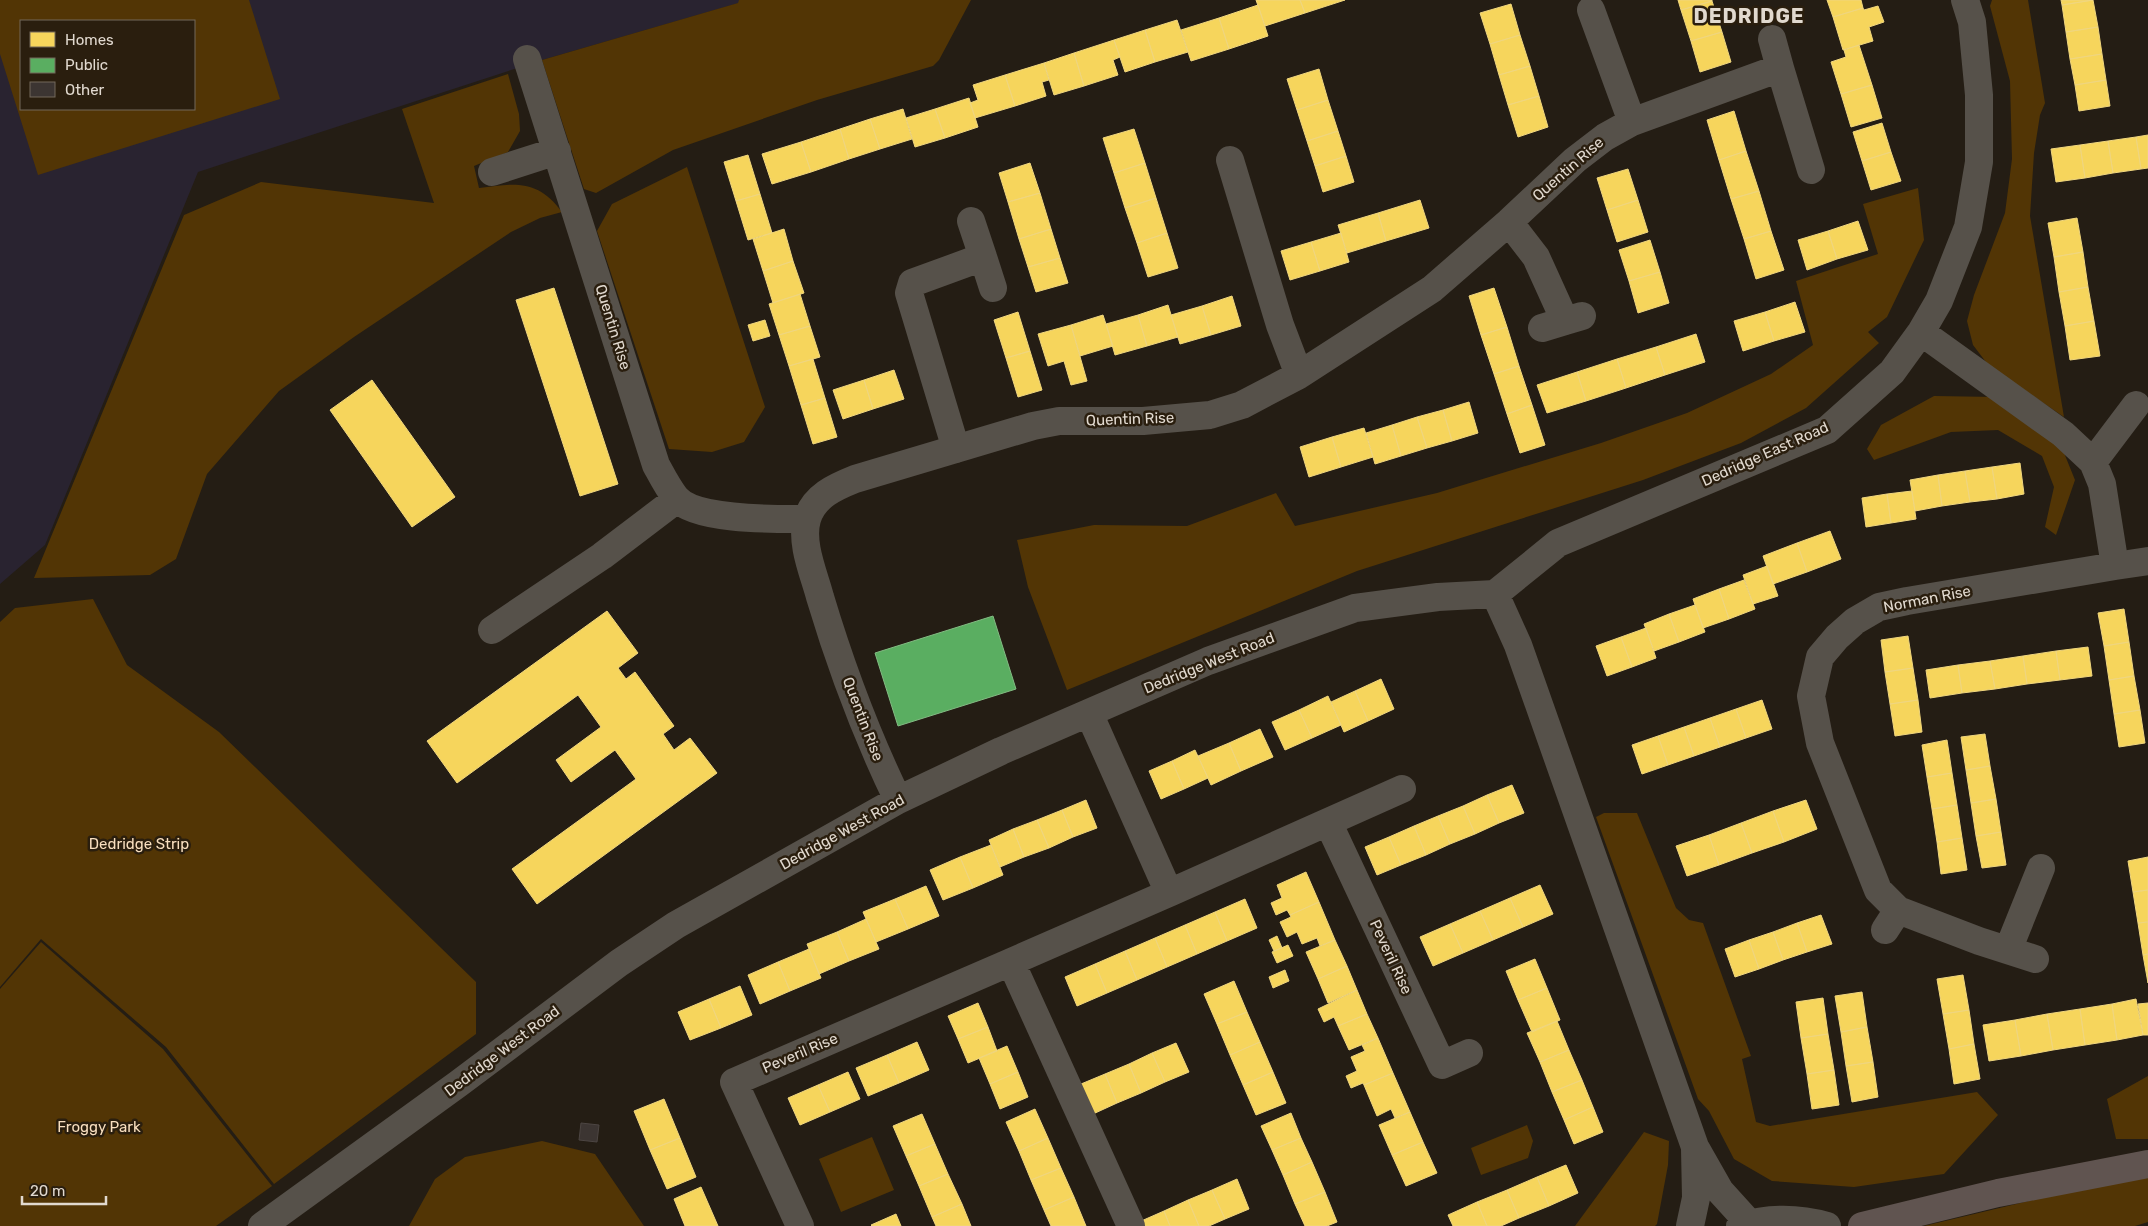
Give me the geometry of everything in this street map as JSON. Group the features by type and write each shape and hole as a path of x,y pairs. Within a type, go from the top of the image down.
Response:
{"main road":[{"path":"1862,1226 1998,1193 2148,1164"}],"street":[{"name":"Dedridge East Road","path":"1495,594 1558,544 1827,430 1892,372 1921,332 1939,301 1968,227 1979,162 1979,95 1972,22 1965,0"},
{"path":"1590,10 1632,122"},
{"path":"1772,39 1812,170"},
{"name":"Quentin Rise","path":"527,59 656,465 677,499"},
{"name":"Quentin Rise","path":"898,800 870,741 833,640 810,561 806,538 807,519 817,501 832,488 855,479 1033,426 1059,421 1143,421 1210,415 1242,405 1299,375 1432,289 1509,222 1581,155 1605,136 1632,122 1780,68"},
{"path":"492,172 557,151"},
{"path":"1230,160 1280,325 1299,375"},
{"path":"971,221 993,288"},
{"path":"1509,222 1536,257 1563,322"},
{"path":"956,449 909,293 912,282 983,257"},
{"path":"1921,332 2063,434 2093,462 2102,484 2115,566"},
{"path":"2093,462 2136,405"},
{"path":"492,630 602,556 677,499 694,509 719,514 754,519 807,519"},
{"name":"Norman Rise","path":"2035,959 1979,941 1892,920 1878,890 1820,743 1811,696 1820,657 1837,637 1855,621 1880,608 1907,600 2148,561"},
{"path":"1495,594 1518,645 1695,1148 1720,1191 1744,1225 1780,1220 1812,1222 1827,1226"},
{"name":"Dedridge West Road","path":"262,1226 619,964 676,925 898,800 1001,751 1208,661 1356,608 1438,597 1495,594"},
{"path":"1089,713 1169,893"},
{"name":"Peveril Rise","path":"800,1226 734,1082 1169,893 1402,789"},
{"name":"Peveril Rise","path":"1328,822 1442,1065 1468,1053"},
{"path":"2008,950 2041,868"},
{"path":"1011,962 1131,1226"},
{"path":"1690,1226 1696,1198 1695,1148"}],"shaded area":[{"path":"0,0 739,0 739,3 542,60 198,172 45,545 0,584"}],"green space":[{"path":"0,0 249,0 280,99 38,175 0,54"},
{"path":"739,0 971,0 939,60 933,66 817,100 673,150 596,193 584,189 542,60 738,3"},
{"path":"1992,0 2028,0 2045,103 2040,115 2034,153 2030,216 2064,417 1989,366 1973,345 1967,321 1974,295 2005,213 2012,159 2010,81 1990,6"},
{"path":"508,74 519,114 520,131 508,152 474,166 479,188 504,185 525,186 544,194 562,212 540,218 511,232 354,337 279,391 207,474 176,559 150,575 34,578 184,215 261,182 434,203 402,109"},
{"path":"687,167 765,407 744,442 712,452 669,449 597,231 612,204"},
{"path":"1918,188 1924,240 1887,317 1868,332 1879,343 1806,408 1741,443 1643,480 1357,571 1067,690 1028,587 1017,540 1094,525 1187,526 1276,493 1295,526 1437,493 1601,443 1687,413 1771,374 1813,345 1796,281 1878,254 1863,204"},
{"path":"1934,396 1996,397 2060,443 2075,480 2056,535 2045,527 2054,487 2042,456 1998,430 1951,432 1874,460 1867,449 1881,425"},
{"name":"Dedridge Strip","path":"93,599 127,665 219,732 476,982 476,1034 274,1184 166,1047 41,939 0,987 0,622 15,608"},
{"path":"1604,813 1637,813 1676,908 1689,920 1703,923 1751,1056 1742,1059 1756,1122 1770,1126 1977,1092 1998,1115 1944,1174 1854,1187 1772,1181 1734,1159 1709,1111 1698,1099 1596,817"},
{"name":"Froggy Park","path":"41,942 163,1049 272,1186 216,1226 0,1226 0,989"},
{"path":"2148,1076 2148,1139 2116,1139 2107,1099"},
{"path":"1527,1125 1533,1141 1528,1158 1481,1175 1471,1148"},
{"path":"1644,1132 1669,1141 1668,1165 1657,1224 1655,1226 1575,1226"},
{"path":"872,1137 894,1190 841,1212 819,1159"},
{"path":"542,1141 595,1154 644,1226 409,1226 435,1179 465,1157"},
{"path":"2148,1177 2148,1222 2135,1226 1924,1226 2070,1191"}],"building: Homes":[{"path":"1256,0 1300,0 1305,13 1265,26"},
{"path":"1300,0 1345,0 1305,13"},
{"path":"1678,0 1712,0 1712,1 1681,10"},
{"path":"1827,0 1861,0 1863,8 1833,17"},
{"path":"2061,0 2093,0 2062,5"},
{"path":"2093,0 2098,27 2066,32 2062,5"},
{"path":"1712,1 1722,32 1691,41 1681,10"},
{"path":"1511,4 1520,35 1490,44 1480,13"},
{"path":"1258,5 1268,36 1229,49 1219,18"},
{"path":"1878,6 1884,22 1869,27 1873,41 1843,50 1833,17 1863,8 1864,10"},
{"path":"1219,18 1229,49 1191,61 1181,30"},
{"path":"1177,20 1188,52 1155,62 1145,30"},
{"path":"2098,27 2102,54 2070,59 2066,32"},
{"path":"1145,30 1155,62 1125,72 1114,40"},
{"path":"1722,32 1731,62 1700,72 1691,41"},
{"path":"1520,35 1530,66 1499,75 1490,44"},
{"path":"1114,40 1120,57 1113,60 1118,75 1084,86 1074,53"},
{"path":"1859,45 1872,85 1841,94 1831,62 1846,57 1844,50"},
{"path":"1074,53 1084,86 1054,95 1044,63"},
{"path":"2102,54 2106,80 2075,85 2070,59"},
{"path":"1044,63 1049,80 1042,82 1046,96 1015,106 1005,75"},
{"path":"1530,66 1539,96 1508,105 1499,75"},
{"path":"1319,69 1328,100 1297,110 1287,79"},
{"path":"1005,75 1015,106 975,118 970,103 978,100 973,85"},
{"path":"2106,80 2110,106 2079,111 2075,85"},
{"path":"1872,85 1882,118 1851,127 1841,94"},
{"path":"1539,96 1548,127 1518,137 1508,105"},
{"path":"969,98 978,127 945,138 935,109"},
{"path":"1328,100 1338,131 1307,141 1297,110"},
{"path":"903,109 912,139 880,149 870,119"},
{"path":"935,109 945,138 915,147 906,118"},
{"path":"1734,111 1746,151 1719,160 1707,120"},
{"path":"870,119 880,149 849,159 840,129"},
{"path":"1882,123 1891,152 1862,161 1853,132"},
{"path":"840,129 849,159 811,172 801,142"},
{"path":"1134,129 1145,163 1114,173 1103,138"},
{"path":"1338,131 1346,156 1315,166 1307,141"},
{"path":"2148,135 2148,168 2141,169 2136,137"},
{"path":"2136,137 2141,169 2113,173 2108,141"},
{"path":"2108,141 2113,173 2085,178 2080,145"},
{"path":"801,142 811,172 772,184 762,154"},
{"path":"2080,145 2085,178 2056,182 2051,149"},
{"path":"1746,151 1759,191 1731,199 1719,160"},
{"path":"1891,152 1901,181 1871,190 1862,161"},
{"path":"748,155 760,194 736,201 724,162"},
{"path":"1346,156 1354,182 1323,192 1315,166"},
{"path":"1030,163 1040,193 1008,202 999,173"},
{"path":"1145,163 1156,198 1125,208 1114,173"},
{"path":"1628,169 1638,200 1607,210 1597,178"},
{"path":"1759,191 1771,231 1744,239 1731,199"},
{"path":"1040,193 1051,229 1019,239 1008,202"},
{"path":"760,194 772,233 748,240 736,201"},
{"path":"1156,198 1167,233 1137,243 1125,208"},
{"path":"1420,200 1429,228 1386,241 1378,213"},
{"path":"1638,200 1648,232 1617,242 1607,210"},
{"path":"1378,213 1386,241 1347,253 1338,225"},
{"path":"2077,218 2083,252 2054,257 2048,223"},
{"path":"1858,221 1868,250 1837,259 1828,231"},
{"path":"784,229 793,261 763,271 753,239"},
{"path":"1051,229 1060,258 1028,267 1019,239"},
{"path":"1771,231 1784,270 1756,279 1744,239"},
{"path":"1828,231 1837,259 1807,270 1798,240"},
{"path":"1167,233 1178,268 1148,277 1137,243"},
{"path":"1341,233 1349,262 1320,271 1311,242"},
{"path":"1650,240 1660,272 1629,281 1619,250"},
{"path":"1311,242 1320,271 1290,280 1281,251"},
{"path":"2083,252 2088,287 2059,292 2054,257"},
{"path":"1060,258 1068,283 1036,292 1028,267"},
{"path":"793,261 804,293 773,303 763,271"},
{"path":"1660,272 1669,303 1638,313 1629,281"},
{"path":"2088,287 2094,321 2065,326 2059,292"},
{"path":"554,288 618,484 580,496 516,300"},
{"path":"1494,288 1507,327 1481,335 1469,296"},
{"path":"800,294 810,326 779,335 769,304"},
{"path":"1232,296 1241,326 1211,335 1202,306"},
{"path":"1795,302 1805,332 1774,341 1765,312"},
{"path":"1168,305 1178,337 1147,346 1138,315"},
{"path":"1202,306 1211,335 1180,344 1171,315"},
{"path":"1018,312 1030,351 1006,358 994,320"},
{"path":"1765,312 1774,341 1743,351 1734,321"},
{"path":"1103,315 1113,346 1080,356 1071,325"},
{"path":"1138,315 1147,346 1115,355 1106,324"},
{"path":"765,320 770,336 753,341 748,325"},
{"path":"2094,321 2100,356 2070,360 2065,326"},
{"path":"1071,325 1087,381 1071,385 1064,361 1048,366 1038,334"},
{"path":"810,326 820,357 789,366 779,335"},
{"path":"1507,327 1519,366 1494,374 1481,335"},
{"path":"1696,334 1705,362 1665,375 1656,347"},
{"path":"1656,347 1665,375 1626,388 1617,359"},
{"path":"1030,351 1042,390 1018,397 1006,358"},
{"path":"813,359 825,398 801,405 789,366"},
{"path":"1617,359 1626,388 1586,401 1577,372"},
{"path":"1519,366 1532,405 1507,414 1494,374"},
{"path":"894,370 904,399 873,409 864,380"},
{"path":"1577,372 1586,401 1547,413 1537,385"},
{"path":"372,380 455,497 412,527 330,410"},
{"path":"864,380 873,409 843,419 833,390"},
{"path":"825,398 837,437 813,444 801,405"},
{"path":"1469,402 1478,433 1452,441 1443,410"},
{"path":"1532,405 1545,445 1520,453 1507,414"},
{"path":"1443,410 1452,441 1427,448 1417,417"},
{"path":"1417,417 1427,448 1401,456 1392,425"},
{"path":"1392,425 1401,456 1375,464 1366,433"},
{"path":"1364,428 1373,457 1341,467 1332,437"},
{"path":"1332,437 1341,467 1309,477 1300,447"},
{"path":"2020,463 2024,494 1997,499 1992,467"},
{"path":"1992,467 1997,499 1970,502 1965,471"},
{"path":"1965,471 1970,502 1942,506 1938,475"},
{"path":"1938,475 1942,506 1915,511 1910,480"},
{"path":"1912,491 1916,519 1891,523 1887,494"},
{"path":"1887,494 1891,523 1866,527 1862,498"},
{"path":"1830,531 1841,559 1807,572 1797,543"},
{"path":"1797,543 1807,572 1773,584 1763,556"},
{"path":"1767,566 1778,596 1753,604 1743,575"},
{"path":"1744,580 1755,609 1729,619 1719,589"},
{"path":"1719,589 1729,619 1703,628 1693,599"},
{"path":"1695,605 1705,632 1679,642 1669,614"},
{"path":"2124,609 2129,642 2104,646 2098,613"},
{"path":"607,611 638,653 618,668 626,679 635,672 674,726 663,734 674,750 690,738 717,773 537,904 512,869 636,779 615,750 571,782 556,760 601,727 578,695 457,783 427,741"},
{"path":"1669,614 1679,642 1654,651 1644,624"},
{"path":"1646,628 1656,658 1632,667 1621,637"},
{"path":"1908,636 1913,668 1885,672 1881,640"},
{"path":"1621,637 1632,667 1607,676 1596,646"},
{"path":"2129,642 2134,676 2109,680 2104,646"},
{"path":"2088,647 2092,676 2060,680 2056,651"},
{"path":"2056,651 2060,680 2027,684 2023,656"},
{"path":"2023,656 2027,684 1995,689 1990,661"},
{"path":"1990,661 1995,689 1962,693 1958,665"},
{"path":"1958,665 1962,693 1930,698 1926,670"},
{"path":"1913,668 1918,700 1890,704 1885,672"},
{"path":"2134,676 2140,710 2114,714 2109,680"},
{"path":"1381,679 1394,709 1368,721 1355,691"},
{"path":"1355,691 1368,721 1344,732 1331,702"},
{"path":"1328,696 1341,725 1312,738 1299,710"},
{"path":"1762,700 1772,729 1746,738 1736,709"},
{"path":"1918,700 1922,732 1895,736 1890,704"},
{"path":"1736,709 1746,738 1720,747 1710,718"},
{"path":"1299,710 1312,738 1285,750 1272,722"},
{"path":"2140,710 2145,743 2119,747 2114,714"},
{"path":"1710,718 1720,747 1694,756 1684,727"},
{"path":"1684,727 1694,756 1668,765 1658,736"},
{"path":"1260,729 1273,757 1241,771 1229,743"},
{"path":"1985,734 1990,766 1966,770 1961,737"},
{"path":"1658,736 1668,765 1642,774 1632,745"},
{"path":"1947,740 1952,773 1927,777 1922,745"},
{"path":"1229,743 1241,771 1211,785 1198,756"},
{"path":"1195,750 1208,778 1184,789 1172,761"},
{"path":"1172,761 1184,789 1161,799 1149,771"},
{"path":"1990,766 1996,799 1971,803 1966,770"},
{"path":"1952,773 1957,805 1932,809 1927,777"},
{"path":"1512,785 1524,813 1499,823 1487,795"},
{"path":"1487,795 1499,823 1475,834 1463,806"},
{"path":"1996,799 2001,832 1976,836 1971,803"},
{"path":"1086,800 1097,828 1073,837 1062,810"},
{"path":"1806,800 1817,829 1784,842 1773,811"},
{"path":"1957,805 1962,838 1937,842 1932,809"},
{"path":"1463,806 1475,834 1450,844 1438,816"},
{"path":"1062,810 1073,837 1049,848 1037,820"},
{"path":"1773,811 1784,842 1752,853 1741,823"},
{"path":"1438,816 1450,844 1426,855 1414,826"},
{"path":"1037,820 1049,848 1024,857 1013,829"},
{"path":"1741,823 1752,853 1719,865 1709,835"},
{"path":"1414,826 1426,855 1401,865 1389,837"},
{"path":"1013,829 1024,857 1000,867 989,840"},
{"path":"2001,832 2006,865 1982,868 1976,836"},
{"path":"1709,835 1719,865 1687,876 1676,846"},
{"path":"1389,837 1401,865 1377,875 1365,847"},
{"path":"1962,838 1967,870 1941,874 1937,842"},
{"path":"991,845 1003,875 973,888 960,857"},
{"path":"960,857 973,888 943,900 930,870"},
{"path":"2148,857 2148,890 2133,892 2128,861"},
{"path":"1306,872 1319,902 1290,915 1287,910 1276,915 1271,903 1282,898 1277,885"},
{"path":"1540,885 1553,914 1523,927 1510,898"},
{"path":"926,886 939,916 908,929 895,899"},
{"path":"2148,890 2148,922 2138,923 2133,892"},
{"path":"1510,898 1523,927 1493,940 1480,911"},
{"path":"895,899 908,929 876,942 863,912"},
{"path":"1245,899 1257,928 1227,941 1215,912"},
{"path":"1319,902 1335,940 1320,946 1317,938 1302,944 1297,932 1287,937 1280,922 1291,917 1290,915"},
{"path":"1480,911 1493,940 1463,953 1450,924"},
{"path":"1215,912 1227,941 1197,954 1185,925"},
{"path":"1821,915 1832,944 1807,952 1797,923"},
{"path":"866,919 879,949 849,961 837,932"},
{"path":"2148,922 2148,954 2143,955 2138,923"},
{"path":"1797,923 1807,952 1783,960 1773,932"},
{"path":"1450,924 1463,953 1433,966 1420,937"},
{"path":"1185,925 1197,954 1167,967 1155,938"},
{"path":"837,932 849,961 819,974 807,944"},
{"path":"1773,932 1783,960 1759,969 1749,940"},
{"path":"1277,936 1282,948 1274,951 1269,940"},
{"path":"1155,938 1167,967 1137,980 1125,951"},
{"path":"1335,940 1347,966 1318,979 1306,952"},
{"path":"1749,940 1759,969 1735,977 1725,949"},
{"path":"1288,945 1293,956 1277,963 1272,952"},
{"path":"809,949 821,978 790,991 778,962"},
{"path":"1125,951 1137,980 1107,993 1095,964"},
{"path":"2148,954 2148,983 2143,955"},
{"path":"1535,959 1547,988 1518,1000 1506,971"},
{"path":"778,962 790,991 760,1004 748,975"},
{"path":"1095,964 1107,993 1077,1006 1065,977"},
{"path":"1347,966 1357,990 1328,1003 1318,979"},
{"path":"1285,970 1289,981 1273,988 1269,977"},
{"path":"1963,975 1969,1010 1943,1014 1937,979"},
{"path":"1234,981 1247,1012 1217,1024 1204,994"},
{"path":"740,986 752,1015 721,1028 709,999"},
{"path":"1547,988 1560,1020 1532,1032 1518,1000"},
{"path":"1357,990 1367,1014 1338,1026 1334,1017 1324,1022 1318,1009"},
{"path":"1862,992 1867,1027 1841,1032 1835,996"},
{"path":"1823,998 1828,1034 1801,1038 1796,1002"},
{"path":"709,999 721,1028 690,1040 678,1012"},
{"path":"2136,999 2143,1035 2117,1040 2112,1004"},
{"path":"978,1003 988,1027 958,1039 948,1016"},
{"path":"2148,1003 2148,1035 2143,1035 2138,1004"},
{"path":"2112,1004 2117,1040 2085,1045 2080,1009"},
{"path":"2080,1009 2085,1045 2053,1050 2047,1014"},
{"path":"1969,1010 1974,1044 1949,1049 1943,1014"},
{"path":"1247,1012 1260,1042 1230,1055 1217,1024"},
{"path":"1367,1014 1378,1038 1349,1050 1338,1026"},
{"path":"2047,1014 2053,1050 2021,1056 2015,1020"},
{"path":"2015,1020 2021,1056 1989,1061 1983,1025"},
{"path":"1557,1021 1569,1050 1540,1062 1527,1033"},
{"path":"988,1027 997,1051 968,1063 958,1039"},
{"path":"1867,1027 1873,1062 1846,1066 1841,1032"},
{"path":"1828,1034 1834,1070 1807,1074 1801,1038"},
{"path":"1378,1038 1393,1073 1364,1085 1363,1083 1351,1088 1346,1076 1357,1071 1351,1057 1365,1051 1362,1045"},
{"path":"917,1042 929,1070 899,1083 887,1055"},
{"path":"1260,1042 1273,1072 1243,1085 1230,1055"},
{"path":"1176,1043 1189,1072 1165,1082 1152,1053"},
{"path":"1974,1044 1980,1079 1954,1084 1949,1049"},
{"path":"1007,1046 1018,1072 990,1084 979,1058"},
{"path":"1569,1050 1582,1080 1552,1092 1540,1062"},
{"path":"1152,1053 1165,1082 1141,1093 1129,1064"},
{"path":"887,1055 899,1083 868,1096 856,1068"},
{"path":"1873,1062 1878,1097 1852,1102 1846,1066"},
{"path":"1129,1064 1141,1093 1117,1103 1105,1074"},
{"path":"1834,1070 1839,1105 1812,1109 1807,1074"},
{"path":"848,1072 860,1099 830,1112 818,1085"},
{"path":"1018,1072 1028,1097 1000,1109 990,1084"},
{"path":"1273,1072 1286,1103 1256,1115 1243,1085"},
{"path":"1393,1073 1410,1112 1395,1118 1391,1109 1377,1116 1364,1085"},
{"path":"1105,1074 1117,1103 1093,1114 1081,1084"},
{"path":"1582,1080 1593,1107 1564,1120 1552,1092"},
{"path":"818,1085 830,1112 800,1125 788,1098"},
{"path":"664,1099 680,1138 650,1150 634,1111"},
{"path":"1593,1107 1603,1132 1574,1144 1564,1120"},
{"path":"1035,1109 1048,1138 1019,1151 1006,1122"},
{"path":"1410,1112 1423,1142 1392,1155 1379,1125"},
{"path":"1291,1113 1301,1138 1272,1150 1261,1126"},
{"path":"922,1114 935,1144 906,1156 893,1126"},
{"path":"680,1138 696,1177 667,1189 650,1150"},
{"path":"1048,1138 1061,1168 1031,1180 1019,1151"},
{"path":"1301,1138 1312,1162 1283,1175 1272,1150"},
{"path":"1423,1142 1437,1173 1406,1186 1392,1155"},
{"path":"935,1144 948,1174 919,1186 906,1156"},
{"path":"1312,1162 1325,1192 1295,1204 1283,1175"},
{"path":"1566,1165 1578,1193 1549,1206 1537,1177"},
{"path":"1061,1168 1074,1197 1044,1210 1031,1180"},
{"path":"948,1174 962,1204 932,1217 919,1186"},
{"path":"1537,1177 1549,1206 1519,1218 1507,1190"},
{"path":"1237,1179 1249,1209 1225,1219 1212,1190"},
{"path":"701,1187 718,1226 685,1226 674,1199"},
{"path":"1212,1190 1225,1219 1209,1226 1199,1226 1188,1200"},
{"path":"1507,1190 1519,1218 1501,1226 1487,1226 1477,1202"},
{"path":"1325,1192 1337,1222 1327,1226 1305,1226 1295,1204"},
{"path":"1074,1197 1086,1226 1051,1226 1044,1210"},
{"path":"1188,1200 1199,1226 1170,1226 1164,1211"},
{"path":"1477,1202 1487,1226 1453,1226 1448,1215"},
{"path":"962,1204 971,1226 936,1226 932,1217"},
{"path":"1164,1211 1170,1226 1141,1226 1139,1222"},
{"path":"896,1214 901,1226 871,1225"}],"building: Public":[{"path":"993,616 1016,689 898,726 875,653"}],"building: Other":[{"path":"581,1123 599,1125 597,1142 579,1140"}],"district":[{"name":"DEDRIDGE","path":"1749,16"}]}
